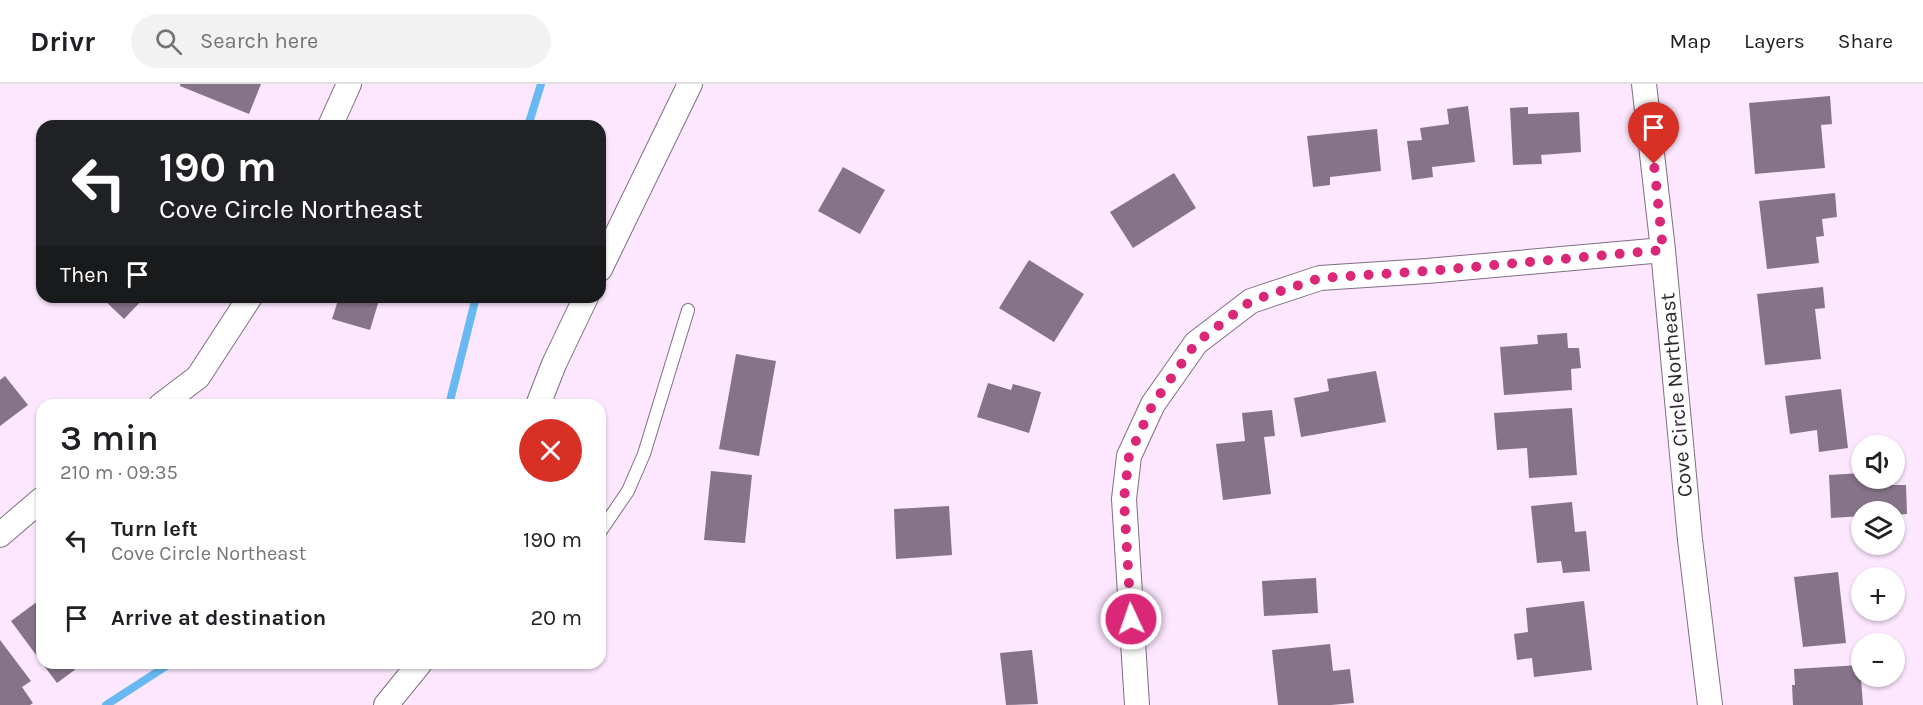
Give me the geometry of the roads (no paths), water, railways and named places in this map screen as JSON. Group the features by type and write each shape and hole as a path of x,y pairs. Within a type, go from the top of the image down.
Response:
{"street":[{"path":"333,120 349,84"},
{"path":"606,257 690,84"},
{"name":"Cove Circle Northeast","path":"1644,84 1663,250 1690,540 1710,705"},
{"path":"1137,705 1124,499 1129,456 1153,404 1196,343 1251,301 1320,278 1428,271 1663,250"},
{"path":"169,399 198,377 246,303"},
{"path":"540,399 583,303"},
{"path":"0,535 36,504"},
{"path":"386,705 415,669"}],"lane":[{"path":"606,523 628,491 644,453 688,310"}],"waterway":[{"path":"530,120 541,84"},
{"path":"450,399 474,303"},
{"path":"106,705 162,669"}]}
